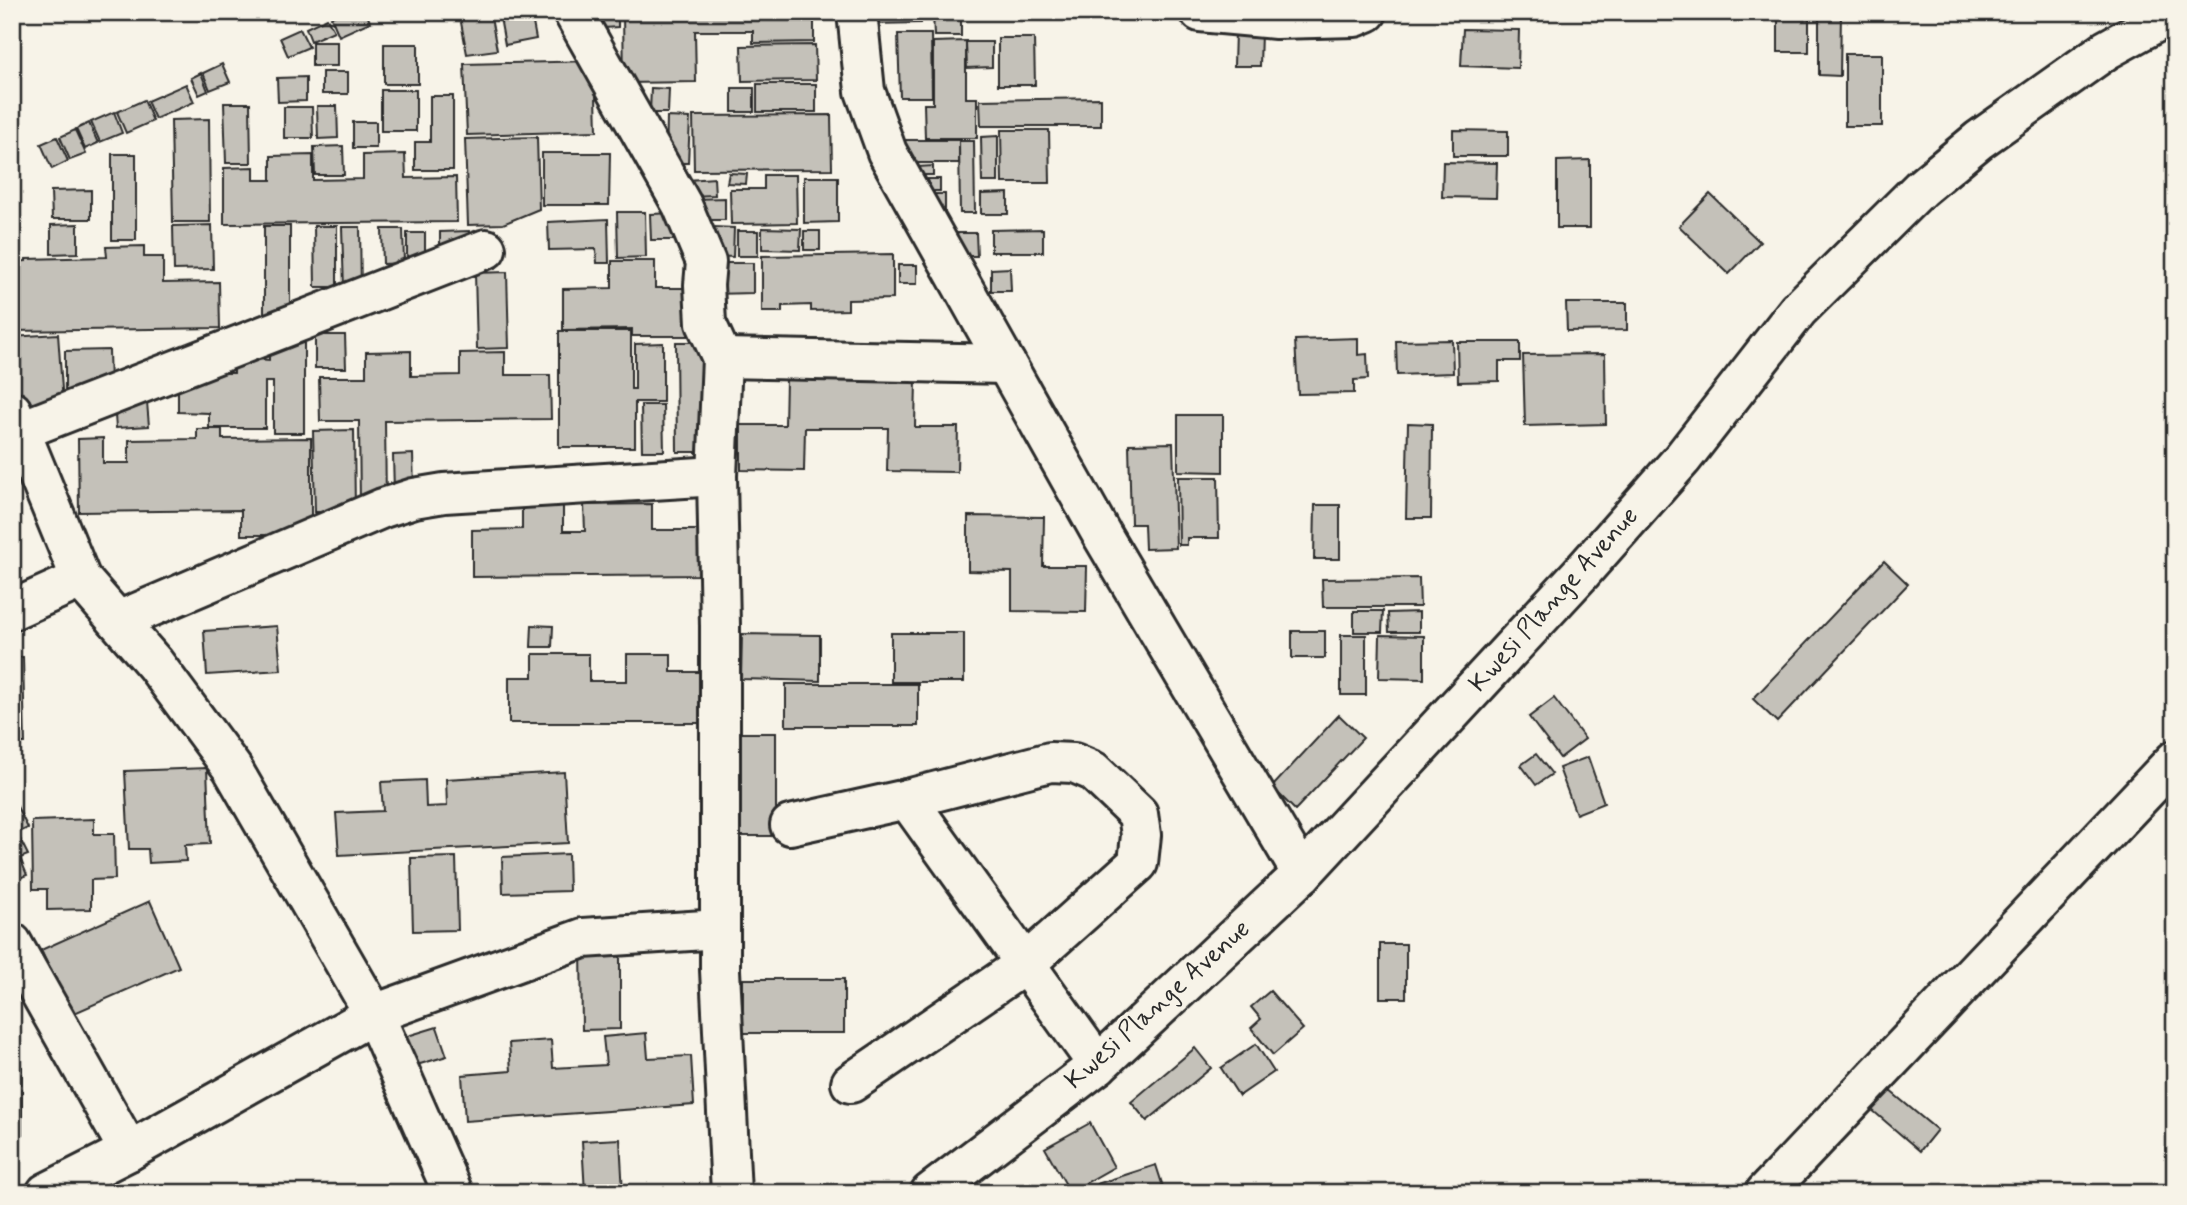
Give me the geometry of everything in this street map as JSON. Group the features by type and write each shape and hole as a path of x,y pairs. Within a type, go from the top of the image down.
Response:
{"street":[{"path":"573,12 682,205 706,262 706,323 722,358 717,476 720,929 731,1193"},
{"path":"857,12 865,91 887,152 1102,535 1302,874"},
{"path":"1200,12 1276,19 1355,17 1367,12"},
{"name":"Kwesi Plange Avenue","path":"930,1193 1098,1065 1302,874 1583,571 1682,458 1798,310 1920,189 1979,140 2106,50 2175,12"},
{"path":"453,1193 374,1014 232,768 155,664 81,579 16,421 486,249"},
{"path":"722,358 1006,364"},
{"path":"118,621 383,508 414,498 444,493 717,476"},
{"path":"12,610 81,579"},
{"path":"1766,1193 2175,760"},
{"path":"790,825 907,799 1050,762 1074,763 1093,771 1138,814 1141,835 1138,863 1024,965 851,1083"},
{"path":"907,799 1098,1065"},
{"path":"46,1193 128,1151 374,1014 583,938 720,929"},
{"path":"12,943 128,1151"}],"building":[{"path":"343,12 366,12 370,22 339,36 331,17"},
{"path":"459,12 490,12 497,50 467,54"},
{"path":"499,12 531,12 536,39 505,45"},
{"path":"588,12 618,12 618,27 589,29"},
{"path":"623,12 814,12 814,42 753,43 753,31 695,31 696,82 624,83"},
{"path":"874,12 921,12 921,23 874,24"},
{"path":"933,12 961,12 961,36 934,36"},
{"path":"1819,12 1841,12 1840,76 1819,75"},
{"path":"327,18 334,31 311,41 306,28"},
{"path":"1778,19 1809,19 1809,52 1778,52"},
{"path":"300,29 309,47 288,56 280,38"},
{"path":"1463,29 1519,30 1518,68 1461,66"},
{"path":"1235,31 1261,32 1260,66 1234,66"},
{"path":"898,34 931,34 932,97 900,97"},
{"path":"998,38 1034,38 1035,85 998,85"},
{"path":"966,41 966,98 977,98 977,138 925,138 924,104 933,104 933,42"},
{"path":"312,42 337,42 337,66 312,66"},
{"path":"966,42 992,42 992,67 967,68"},
{"path":"384,44 418,44 418,84 384,84"},
{"path":"815,45 816,80 742,81 741,46"},
{"path":"1845,54 1882,54 1882,126 1845,126"},
{"path":"595,61 597,131 467,135 464,64"},
{"path":"222,64 230,82 210,90 203,73"},
{"path":"322,72 348,72 348,94 322,94"},
{"path":"201,73 208,91 199,95 191,78"},
{"path":"306,77 306,101 278,102 277,78"},
{"path":"186,84 194,102 155,119 147,101"},
{"path":"757,84 816,84 816,112 757,112"},
{"path":"651,88 669,89 668,113 650,113"},
{"path":"732,88 754,88 754,112 732,112"},
{"path":"381,90 416,90 416,131 381,131"},
{"path":"430,96 453,96 453,170 415,170 415,142 430,142"},
{"path":"1101,98 1101,126 981,126 980,100"},
{"path":"144,100 153,121 126,133 117,112"},
{"path":"224,103 250,103 251,163 226,163"},
{"path":"317,106 337,106 338,138 318,139"},
{"path":"284,107 312,107 313,138 284,138"},
{"path":"114,112 122,133 100,142 91,122"},
{"path":"831,115 832,169 694,170 693,116"},
{"path":"667,117 690,118 688,163 666,163"},
{"path":"209,119 210,222 173,222 171,120"},
{"path":"353,122 376,122 376,148 353,148"},
{"path":"89,123 98,143 85,149 76,129"},
{"path":"75,130 86,154 70,160 60,137"},
{"path":"1001,130 1049,130 1050,183 1002,183"},
{"path":"1453,130 1508,131 1508,156 1453,156"},
{"path":"998,136 998,182 982,182 981,137"},
{"path":"57,137 68,161 52,169 41,144"},
{"path":"537,137 539,209 503,224 468,225 465,139"},
{"path":"903,140 959,140 959,163 903,163"},
{"path":"959,141 974,141 975,213 960,213"},
{"path":"343,146 344,175 315,175 314,147"},
{"path":"542,153 610,153 609,205 542,205"},
{"path":"112,154 136,154 136,240 112,240"},
{"path":"405,154 406,178 456,177 457,222 224,224 224,168 254,167 254,180 271,180 271,156 313,155 313,180 363,179 363,155"},
{"path":"1590,160 1590,228 1557,228 1557,161"},
{"path":"1443,162 1497,163 1496,198 1442,197"},
{"path":"933,166 933,175 917,175 917,167"},
{"path":"729,173 747,174 746,184 727,183"},
{"path":"764,175 796,175 797,223 731,224 730,189 764,189"},
{"path":"804,177 838,177 838,222 804,223"},
{"path":"714,178 715,195 689,196 688,180"},
{"path":"924,179 940,179 940,191 925,191"},
{"path":"91,190 91,219 52,219 51,191"},
{"path":"1008,193 1008,214 981,214 981,194"},
{"path":"926,194 945,194 945,216"},
{"path":"1710,194 1760,242 1729,274 1679,226"},
{"path":"725,198 725,220 692,220 692,199"},
{"path":"617,212 645,212 646,257 618,258"},
{"path":"677,213 678,240 651,240 650,214"},
{"path":"608,219 609,263 597,263 596,249 549,250 548,222"},
{"path":"78,224 78,253 51,254 51,225"},
{"path":"212,225 213,269 174,270 173,226"},
{"path":"264,226 290,226 290,316 264,316"},
{"path":"314,226 337,226 337,287 315,287"},
{"path":"342,227 360,227 361,289 344,289"},
{"path":"713,227 734,228 733,257 713,256"},
{"path":"762,228 801,229 800,250 762,249"},
{"path":"382,229 403,229 404,263 383,264"},
{"path":"1043,229 1043,252 991,252 991,230"},
{"path":"469,231 470,251 440,252 440,232"},
{"path":"737,231 758,231 758,256 737,256"},
{"path":"804,231 820,231 820,250 804,250"},
{"path":"407,233 425,233 425,256 407,257"},
{"path":"947,233 976,233 977,256 948,256"},
{"path":"144,246 144,257 163,257 163,283 219,282 220,328 12,331 12,262 26,259 107,257 106,247"},
{"path":"893,254 893,299 848,300 848,310 811,311 811,305 782,306 782,312 762,312 762,256"},
{"path":"612,261 655,261 655,288 693,288 693,336 632,336 632,329 563,330 563,289 612,288"},
{"path":"713,263 753,263 753,293 713,294"},
{"path":"898,265 917,265 917,284 898,284"},
{"path":"1010,268 1011,291 991,291 991,269"},
{"path":"507,272 509,348 477,349 475,273"},
{"path":"1566,303 1627,303 1627,330 1567,331"},
{"path":"559,331 631,331 631,389 635,389 635,344 663,343 663,402 635,402 635,447 559,447"},
{"path":"58,334 63,403 30,420 12,376 12,337"},
{"path":"315,335 345,335 346,368 315,368"},
{"path":"269,337 304,337 304,433 273,433 273,382 265,382 265,428 209,428 209,413 178,412 178,373 234,373 234,355 257,355 257,359 269,360"},
{"path":"1358,338 1358,355 1367,354 1368,379 1354,380 1354,393 1298,394 1295,340"},
{"path":"1452,340 1453,373 1397,375 1396,341"},
{"path":"676,342 705,342 705,452 677,452"},
{"path":"1457,342 1520,342 1520,361 1499,361 1499,381 1458,382"},
{"path":"109,350 110,386 65,403 65,351"},
{"path":"411,351 411,376 460,375 460,353 505,352 505,375 550,375 551,419 385,421 386,503 360,504 359,421 320,421 319,377 366,377 366,352"},
{"path":"1605,354 1606,424 1525,426 1523,355"},
{"path":"786,380 916,380 915,427 958,427 957,472 887,471 888,428 805,428 804,471 741,470 741,425 785,425"},
{"path":"146,390 149,426 116,428 114,403"},
{"path":"641,405 663,405 664,451 642,451"},
{"path":"1178,415 1223,415 1223,472 1178,471"},
{"path":"1408,423 1432,424 1431,518 1406,518"},
{"path":"197,429 222,429 222,439 311,438 311,535 241,535 241,510 79,512 78,439 103,438 103,463 129,463 129,440 197,439"},
{"path":"354,430 355,512 315,512 313,431"},
{"path":"1173,443 1176,548 1145,549 1144,524 1131,524 1129,444"},
{"path":"413,454 414,490 394,491 393,455"},
{"path":"1178,477 1218,477 1219,538 1187,538 1187,545 1179,545"},
{"path":"652,504 652,530 704,530 705,575 472,577 472,530 522,529 522,505 563,505 563,531 585,531 584,505"},
{"path":"1315,505 1340,505 1340,559 1314,559"},
{"path":"968,516 1044,517 1043,566 1087,566 1086,612 1012,611 1012,572 968,571"},
{"path":"1884,561 1908,584 1777,722 1753,699"},
{"path":"1419,578 1420,607 1323,607 1322,579"},
{"path":"1354,611 1383,611 1382,632 1354,632"},
{"path":"1419,612 1419,632 1389,632 1388,613"},
{"path":"532,625 553,626 552,647 531,647"},
{"path":"277,626 281,670 207,675 204,631"},
{"path":"1292,631 1325,631 1325,658 1292,658"},
{"path":"891,633 964,633 964,682 891,682"},
{"path":"742,634 820,635 820,681 741,679"},
{"path":"1341,635 1366,635 1366,695 1341,695"},
{"path":"1380,635 1424,636 1424,679 1379,678"},
{"path":"533,654 589,654 589,681 627,681 627,654 671,654 671,672 703,672 703,723 509,723 509,677 533,677"},
{"path":"12,657 23,657 25,743 12,743"},
{"path":"786,684 918,684 918,726 786,726"},
{"path":"1554,698 1585,739 1560,758 1529,717"},
{"path":"1339,715 1363,738 1295,810 1272,787"},
{"path":"727,733 776,733 776,836 727,836"},
{"path":"1536,754 1552,774 1536,785 1521,765"},
{"path":"1588,757 1604,803 1576,814 1559,768"},
{"path":"207,768 210,844 185,845 186,861 149,863 148,849 129,849 125,771"},
{"path":"564,772 568,843 339,855 336,813 383,811 381,782 425,780 426,807 447,806 446,779"},
{"path":"13,799 28,828 17,833 28,855 20,858 27,875 12,881"},
{"path":"94,819 94,834 114,834 115,879 91,880 91,909 47,910 47,889 33,889 32,821"},
{"path":"568,854 569,891 503,893 502,857"},
{"path":"456,857 458,930 413,931 411,858"},
{"path":"150,901 179,967 70,1015 41,950"},
{"path":"581,944 620,944 620,1029 582,1030"},
{"path":"1380,944 1406,944 1406,998 1380,998"},
{"path":"743,979 844,979 844,1033 743,1033"},
{"path":"1270,991 1303,1029 1273,1055 1251,1028 1261,1019 1251,1007"},
{"path":"437,1027 447,1056 410,1067 401,1038"},
{"path":"646,1033 648,1058 691,1056 694,1105 465,1121 462,1075 511,1071 509,1043 551,1040 553,1068 606,1065 603,1037"},
{"path":"1256,1044 1274,1072 1239,1096 1221,1068"},
{"path":"1195,1048 1211,1068 1147,1121 1131,1102"},
{"path":"12,1067 22,1067 22,1154 12,1154"},
{"path":"1889,1090 1937,1130 1920,1151 1872,1110"},
{"path":"1090,1123 1114,1167 1070,1192 1045,1148"},
{"path":"620,1139 623,1193 585,1193 582,1141"},
{"path":"1156,1165 1165,1193 1099,1193 1097,1184"}]}
